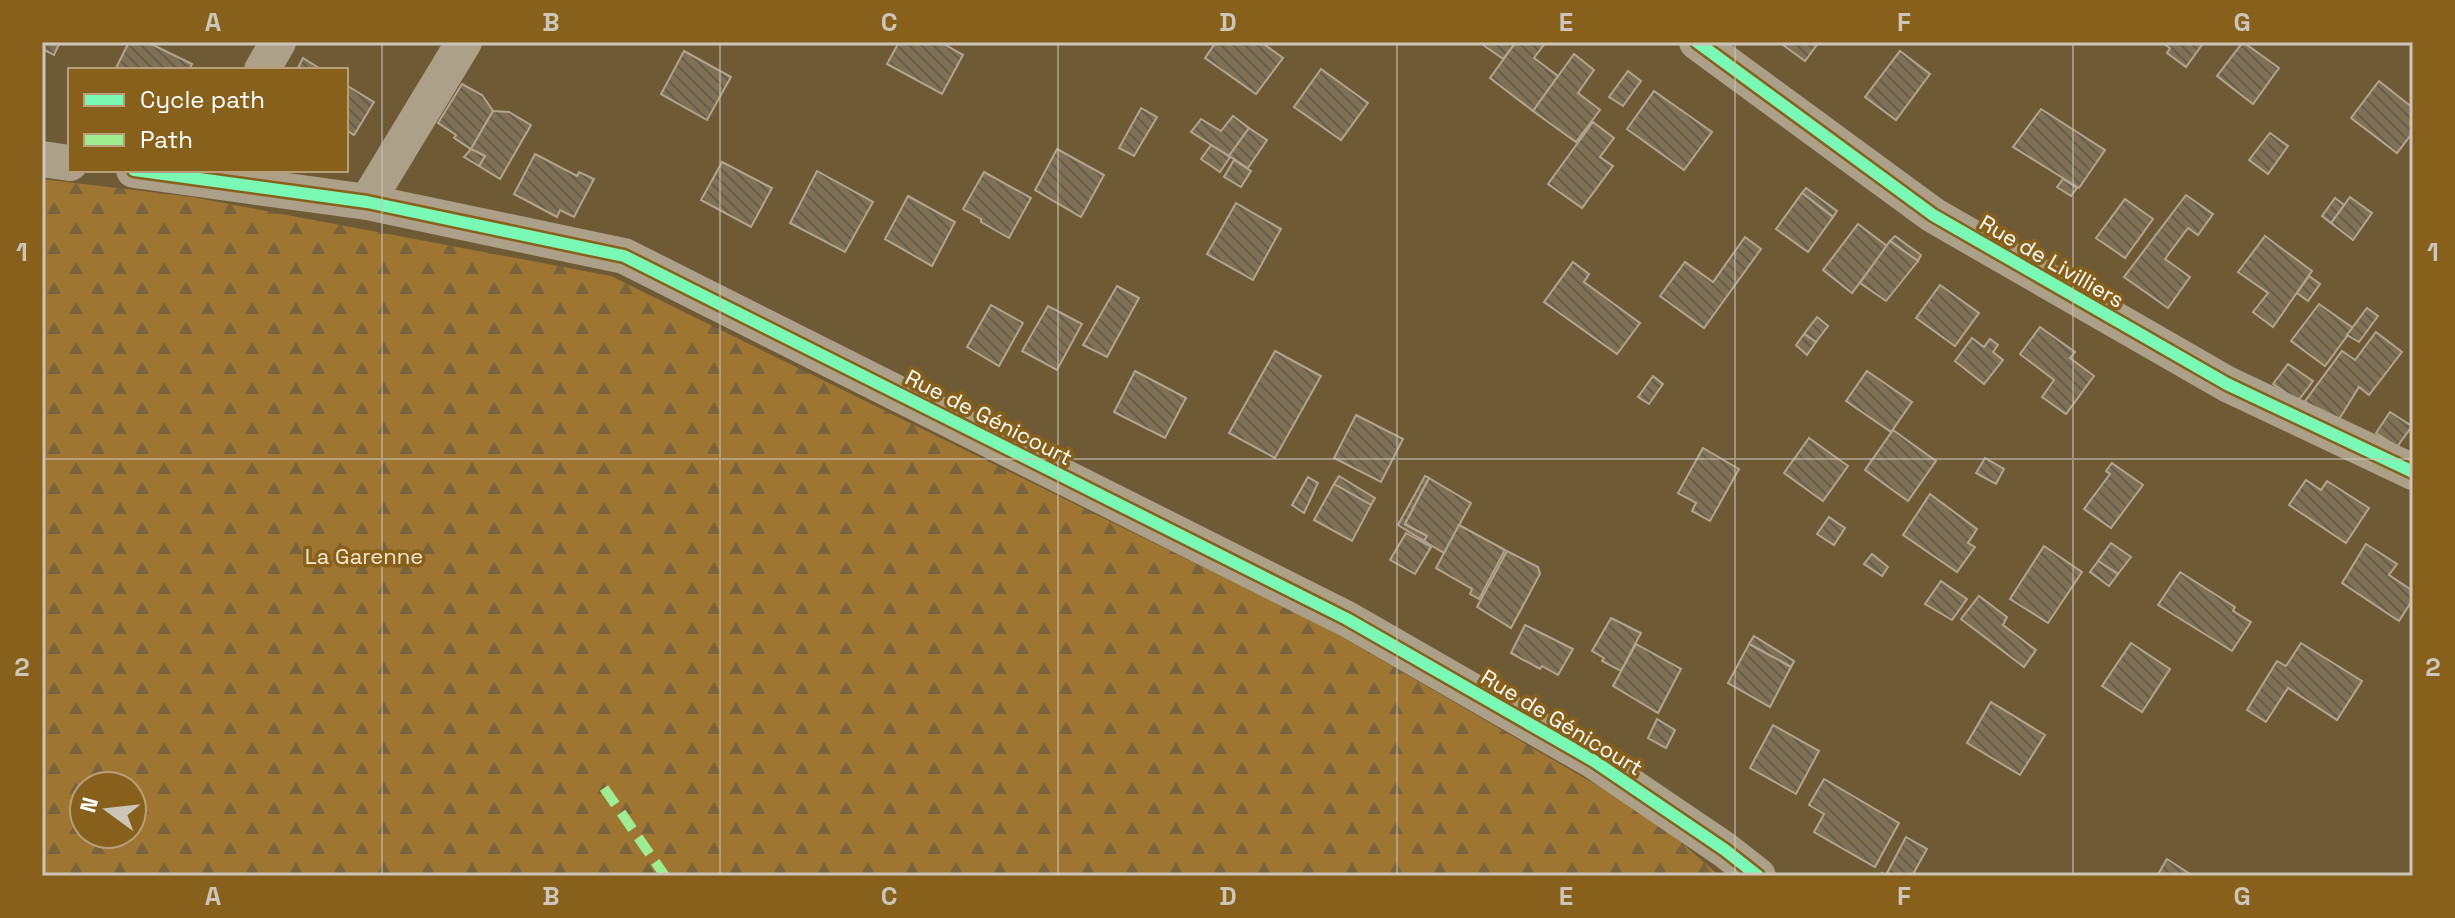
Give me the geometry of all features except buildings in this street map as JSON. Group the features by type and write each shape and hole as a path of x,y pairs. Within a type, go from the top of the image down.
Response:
{"street":[{"path":"263,68 278,42"},
{"path":"367,202 464,42"},
{"name":"Rue de Livilliers","path":"1697,42 1933,215 2227,384 2413,472"},
{"path":"42,159 68,163"},
{"name":"Rue de Génicourt","path":"169,172 204,174 367,202 624,256 1347,619 1594,761 1758,876"}],"green space":[{"name":"La Garenne","path":"42,179 192,197 611,276 1323,626 1653,818 1720,876 42,876"}],"marked path":[{"path":"604,788 665,876"}],"cycle path":[{"path":"1697,42 1933,215 2227,384 2413,472"},
{"path":"149,172 367,202 624,256 1347,619 1594,761 1758,876"}]}
